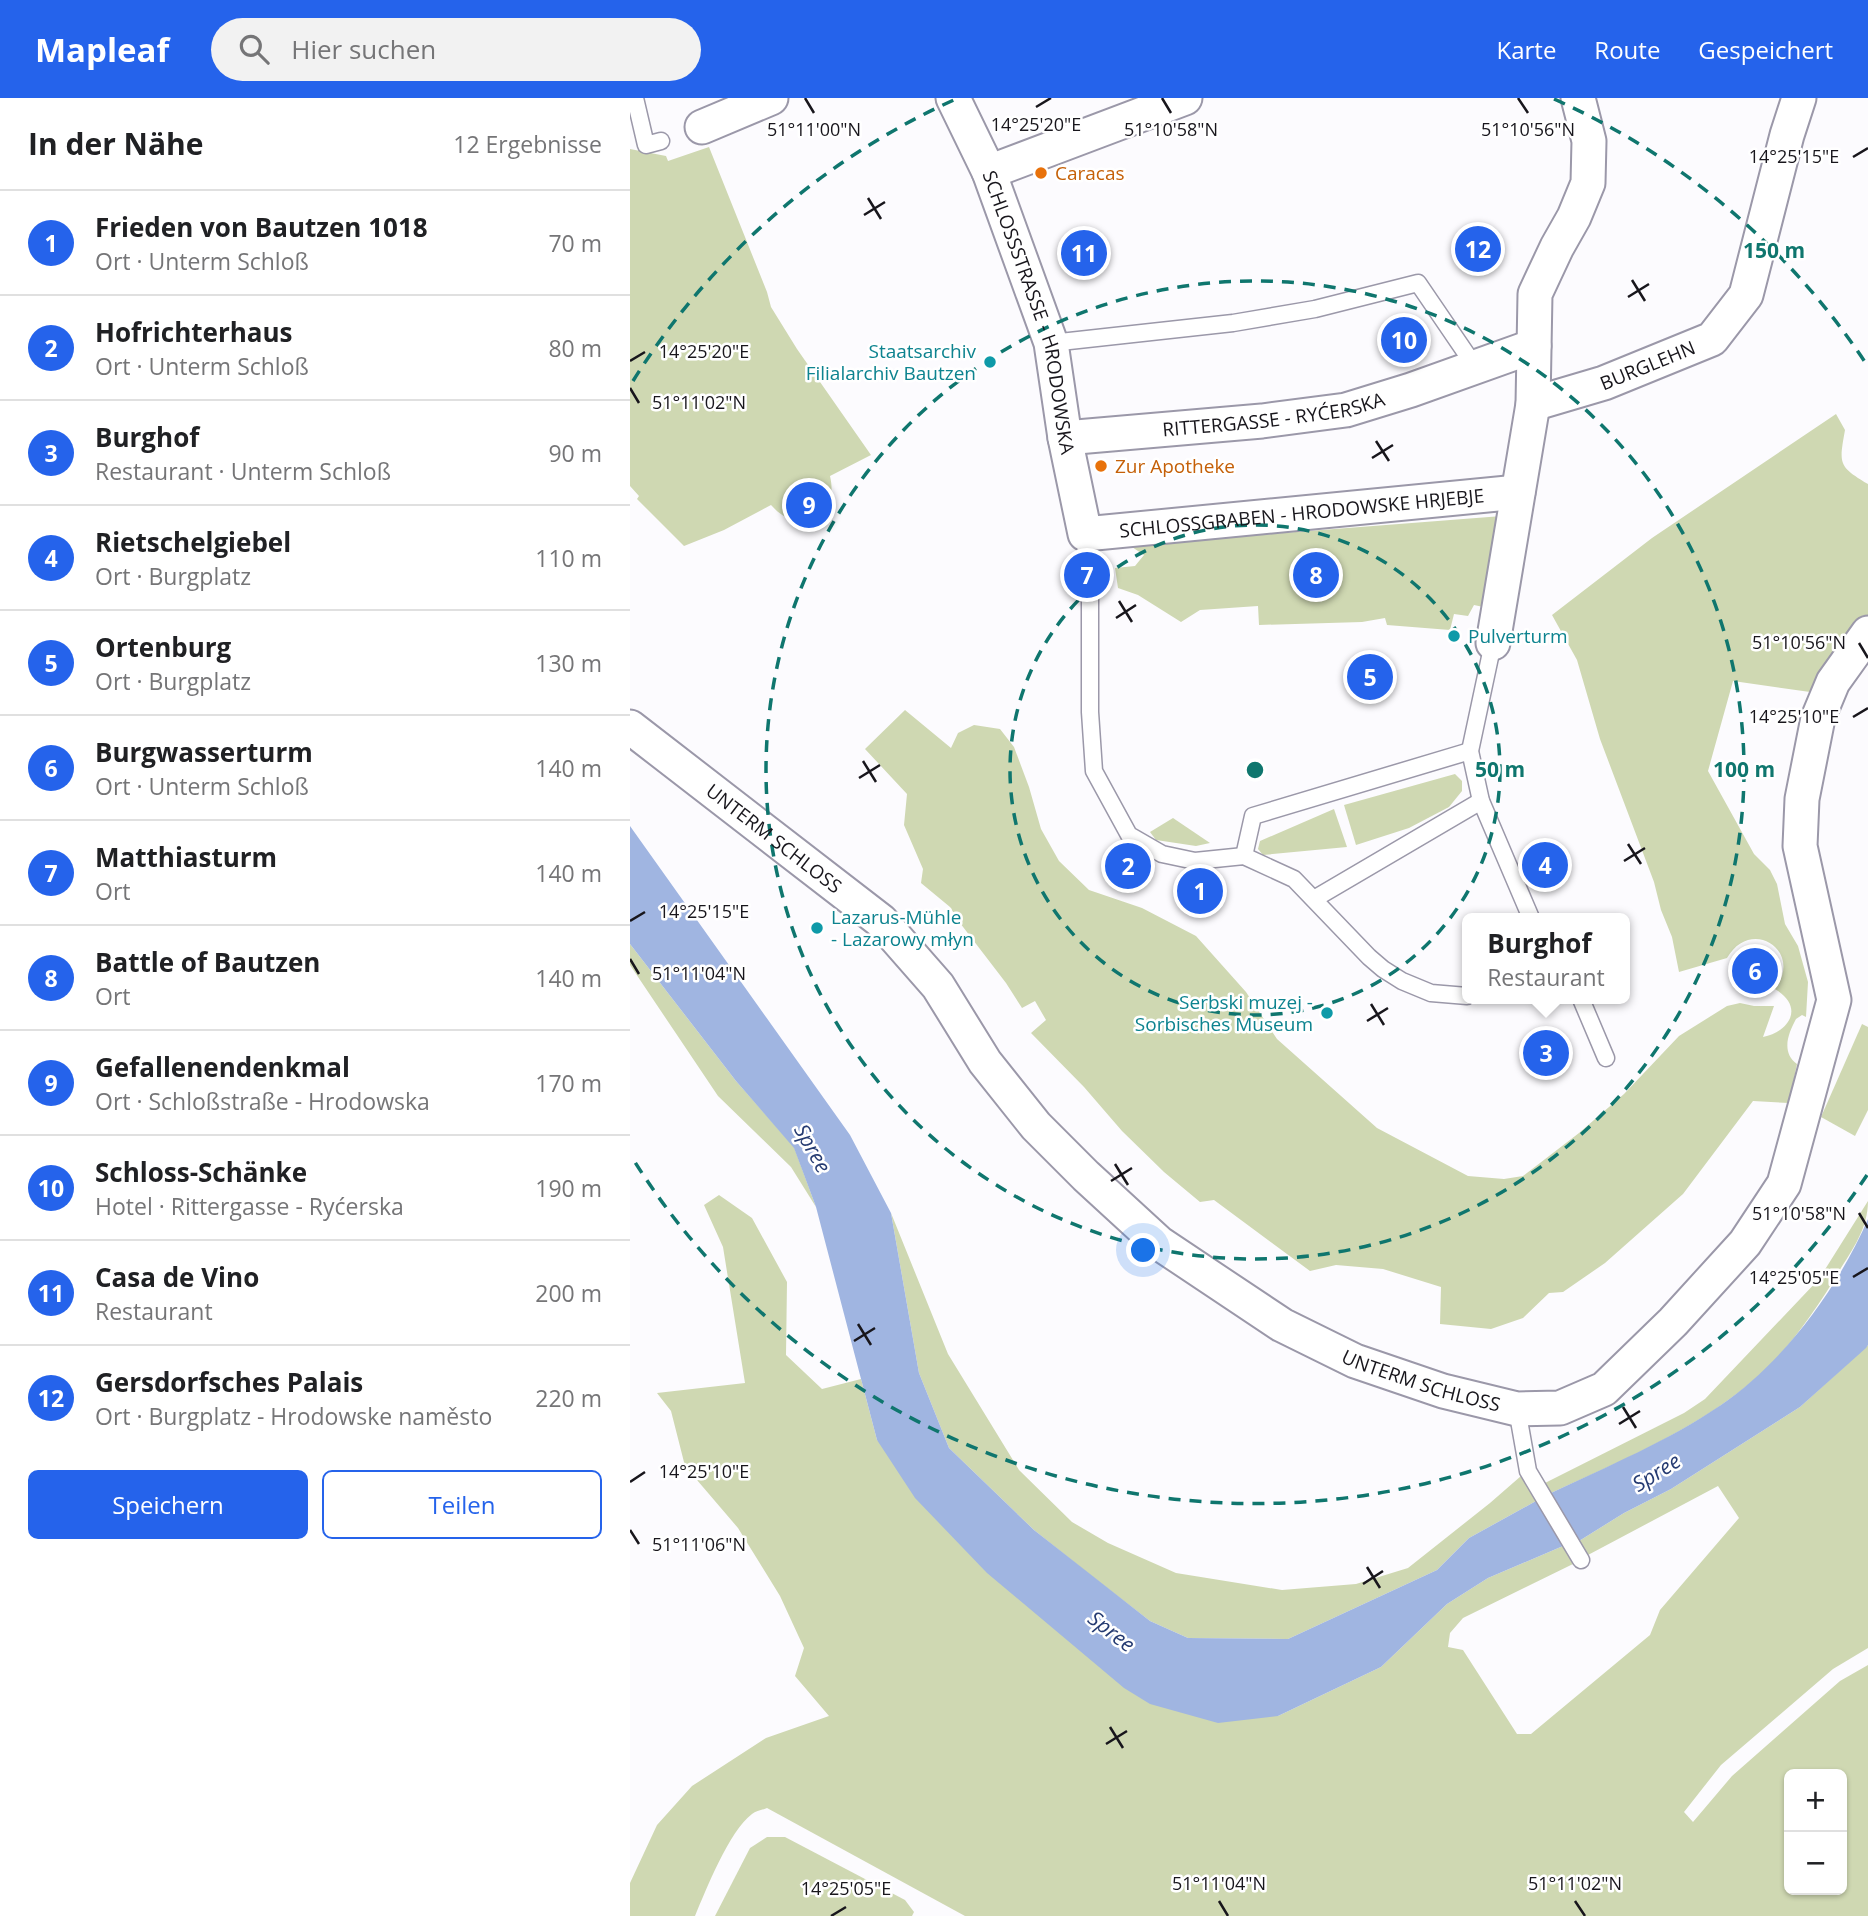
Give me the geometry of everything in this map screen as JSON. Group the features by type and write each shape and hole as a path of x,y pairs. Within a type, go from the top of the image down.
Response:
{"street":[{"path":"702,127 771,98"},
{"name":"SCHLOSSSTRASSE - HRODOWSKA","path":"953,98 989,172 1051,343 1085,546"},
{"path":"989,172 1185,98"},
{"path":"1494,637 1533,404 1535,294 1588,183 1589,141 1578,98"},
{"name":"BURGLEHN","path":"1533,404 1604,383 1712,340 1746,295 1799,98"},
{"name":"RITTERGASSE - RYĆERSKA","path":"1065,438 1262,421 1346,410 1534,346"},
{"name":"SCHLOSSGRABEN - HRODOWSKE HRJEBJE","path":"1085,546 1518,492"},
{"name":"UNTERM SCHLOSS","path":"630,727 881,921 938,986 985,1062 1036,1126 1159,1242 1282,1325 1355,1361 1443,1391 1517,1409 1560,1408 1604,1389 1673,1322 1745,1243 1784,1184 1835,1000 1800,846 1802,799 1818,718 1833,681 1868,633"}],"lane":[{"path":"635,98 646,145 661,141"},
{"path":"1051,343 1233,323 1315,309 1418,283 1474,365"},
{"path":"1090,591 1090,712 1094,771 1129,835 1162,854 1195,861 1244,856 1294,878 1369,957 1402,981 1442,995 1462,996"},
{"path":"1494,637 1470,751 1481,801 1529,913"},
{"path":"1244,856 1253,816 1470,751"},
{"path":"1314,900 1481,801"},
{"path":"1583,1004 1606,1058"},
{"path":"1517,1409 1528,1471 1581,1560"}],"green space":[{"path":"709,147 771,307 871,455 830,476 832,491 829,503 824,513 815,519 794,521 771,505 724,530 684,546 637,499 639,496 630,486 630,149 666,156 668,161"},
{"path":"1836,414 1845,430 1843,463 1851,473 1868,484 1868,615 1852,630 1810,692 1733,681 1708,771 1754,854 1770,870 1777,884 1785,924 1798,946 1808,982 1806,1017 1802,1015 1796,1019 1787,1043 1789,1054 1797,1064 1789,1103 1753,1101 1683,1194 1605,1263 1563,1292 1549,1293 1523,1318 1491,1329 1440,1324 1441,1287 1383,1269 1336,1265 1310,1271 1214,1200 1200,1202 1122,1131 1031,1033 1046,1020 1035,1001 1022,1008 950,907 921,883 923,869 904,825 907,794 865,749 905,710 951,748 958,733 974,725 1000,729 1014,747 1041,829 1059,861 1089,890 1142,908 1196,936 1246,992 1277,1039 1377,1128 1468,1176 1504,1179 1523,1176 1624,1094 1679,1036 1727,1006 1740,1003 1774,1006 1763,1037 1781,1029 1790,1017 1789,1003 1775,989 1782,975 1783,962 1779,951 1760,939 1749,940 1737,946 1727,958 1679,972 1672,937 1600,739 1577,660 1552,615 1652,538"},
{"path":"1502,516 1488,608 1474,605 1468,616 1454,614 1450,630 1387,625 1385,618 1362,622 1259,625 1258,606 1200,610 1181,622 1138,595 1118,588 1115,568 1135,566 1144,555 1129,545"},
{"path":"1455,774 1462,781 1462,791 1449,807 1409,828 1356,845 1344,805"},
{"path":"1334,809 1347,847 1263,855 1258,849 1260,841"},
{"path":"1173,818 1210,843 1196,846 1156,840 1150,832"},
{"path":"630,944 736,1081 794,1147 816,1207 791,1167 718,1096 630,965"},
{"path":"1862,1024 1868,1027 1868,1110 1855,1136 1821,1117"},
{"path":"719,1195 752,1218 787,1282 786,1355 822,1389 861,1379 877,1440 1278,1716 1381,1667 1447,1604 1488,1578 1563,1546 1573,1564 1463,1618 1450,1633 1448,1647 1463,1650 1517,1734 1531,1734 1650,1635 1660,1610 1739,1518 1718,1486 1588,1555 1579,1541 1624,1513 1671,1489 1800,1407 1868,1345 1868,1648 1833,1669 1721,1765 1684,1812 1693,1822 1732,1776 1840,1681 1868,1665 1868,1916 965,1916 767,1808 752,1814 735,1833 695,1916 630,1916 630,1883 657,1825 692,1786 766,1738 829,1716 795,1676 804,1648 780,1596 738,1528 685,1466 671,1411 657,1393 745,1383 723,1247 704,1205"},
{"path":"1868,1201 1862,1230 1849,1256 1804,1325 1764,1371 1741,1391 1690,1425 1551,1493 1545,1483 1684,1413 1705,1399 1819,1279"},
{"path":"891,1213 948,1354 1019,1470 1072,1522 1108,1543 1176,1573 1282,1590 1356,1584 1408,1568 1521,1476 1536,1501 1469,1538 1437,1570 1288,1639 1188,1638 1150,1621 1089,1574 1034,1530 949,1448 919,1373"},
{"path":"767,1837 785,1837 905,1900 914,1912 912,1916 715,1916 750,1848"}],"water":[{"name":"Spree","path":"630,826 850,1135 891,1213 919,1373 949,1448 1034,1530 1150,1621 1188,1638 1288,1639 1437,1570 1469,1538 1536,1501 1563,1546 1488,1578 1447,1604 1381,1667 1278,1716 1218,1723 1150,1704 1124,1688 987,1573 915,1498 877,1440 816,1207 794,1148 736,1081 630,944"},
{"name":"Spree","path":"1868,1219 1866,1348 1800,1407 1671,1489 1624,1513 1579,1541 1551,1493 1680,1430 1721,1405 1766,1368 1807,1322 1825,1297"}],"place":[{"name":"Caracas","path":"1041,173"},
{"name":"Gersdorfsches Palais","path":"1478,249"},
{"name":"Casa de Vino","path":"1084,253"},
{"name":"Schloss-Schänke","path":"1404,340"},
{"name":"Staatsarchiv Filialarchiv Bautzen","path":"990,362"},
{"name":"Zur Apotheke","path":"1101,466"},
{"name":"Gefallenendenkmal","path":"809,505"},
{"name":"Matthiasturm","path":"1087,575"},
{"name":"Battle of Bautzen","path":"1316,575"},
{"name":"Pulverturm","path":"1454,636"},
{"name":"Ortenburg","path":"1370,677"},
{"name":"Rietschelgiebel","path":"1545,865"},
{"name":"Hofrichterhaus","path":"1128,866"},
{"name":"Frieden von Bautzen 1018","path":"1200,891"},
{"name":"Lazarus-Mühle - Lazarowy młyn","path":"817,928"},
{"name":"Burgwasserturm","path":"1755,971"},
{"name":"Serbski muzej - Sorbisches Museum","path":"1327,1013"},
{"name":"Burghof","path":"1546,1053"}]}
